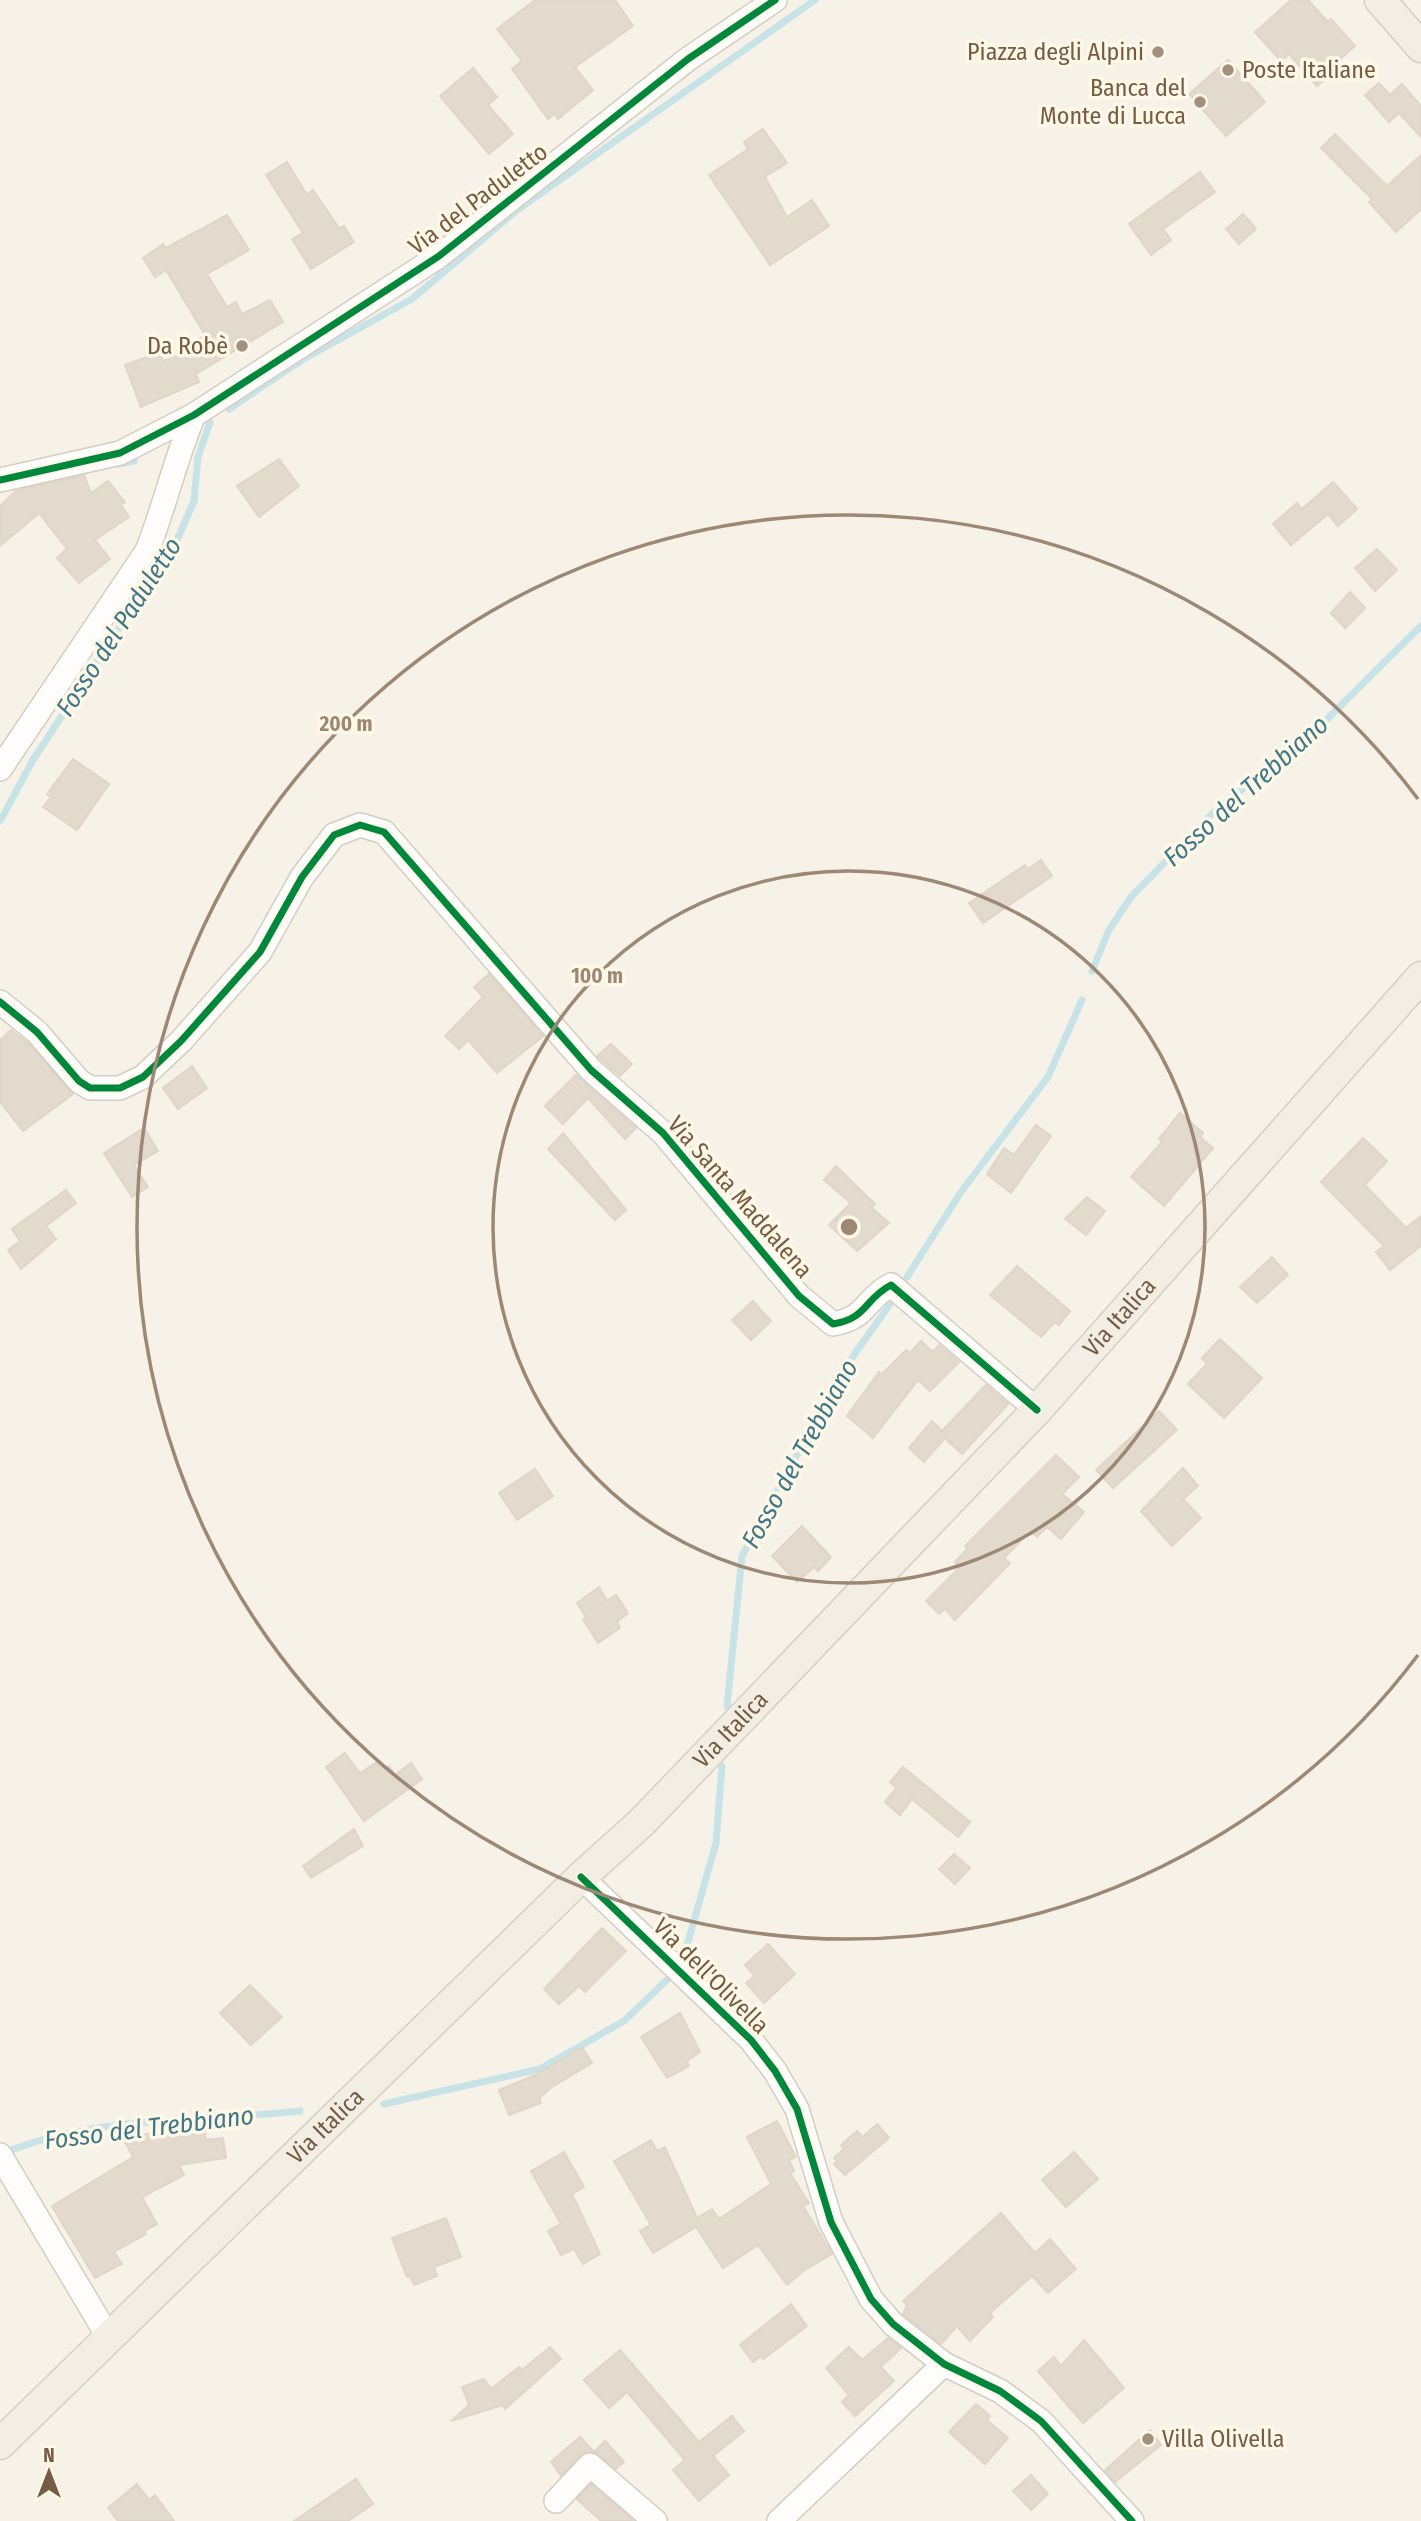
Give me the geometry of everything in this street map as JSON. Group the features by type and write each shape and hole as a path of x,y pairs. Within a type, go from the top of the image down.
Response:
{"main road":[{"path":"1380,0 1421,47"},
{"name":"Via Italica","path":"0,2444 581,1877 641,1823 1037,1410 1421,977"}],"street":[{"name":"Via del Paduletto","path":"0,480 120,453 194,415 439,257 688,59 775,0"},
{"path":"0,769 147,551 162,513 180,449 194,415"},
{"name":"Via Santa Maddalena","path":"0,1002 37,1032 79,1081 90,1088 120,1088 143,1077 189,1033 260,951 302,877 334,835 360,825 384,832 591,1070 663,1133 799,1296 833,1324 852,1321 882,1290 899,1291 1037,1410"},
{"name":"Via dell'Olivella","path":"581,1877 751,2040 775,2071 797,2109 831,2222 870,2298 893,2324 944,2364 1000,2391 1041,2421 1132,2521"},
{"path":"2,2158 109,2338"},
{"path":"779,2521 944,2364"},
{"path":"555,2501 590,2465 655,2521"}],"building":[{"path":"535,0 615,0 633,26 575,67 593,90 558,119 554,114 548,119 512,69 522,61 497,29"},
{"path":"1291,0 1308,0 1328,22 1331,19 1355,46 1339,60 1342,64 1317,86 1289,54 1281,61 1255,32"},
{"path":"1228,60 1265,102 1226,136 1189,94"},
{"path":"473,68 497,97 488,105 513,134 489,154 440,96"},
{"path":"1379,83 1390,95 1402,84 1421,106 1421,137 1399,113 1389,122 1365,95"},
{"path":"763,129 787,163 765,177 787,217 812,200 829,226 770,265 709,175 748,149 744,142"},
{"path":"1335,134 1387,186 1421,155 1421,209 1396,232 1369,202 1372,199 1321,148"},
{"path":"287,162 307,195 313,190 339,228 344,226 354,242 311,269 292,239 303,233 266,175"},
{"path":"1200,172 1215,192 1163,229 1171,240 1151,255 1129,224"},
{"path":"1243,214 1256,229 1239,244 1226,229"},
{"path":"227,215 249,250 207,274 227,307 236,302 242,314 270,300 283,322 196,374 199,382 141,407 125,365 160,352 163,361 205,346 200,338 205,335 166,270 155,277 143,258 163,244 166,248"},
{"path":"279,459 299,486 259,517 237,486"},
{"path":"84,475 91,493 108,481 125,502 121,505 129,517 95,540 110,559 79,583 57,558 67,549 39,513 0,546 0,506 16,491"},
{"path":"1333,482 1357,509 1338,526 1328,514 1291,545 1273,524 1297,503 1302,509"},
{"path":"1377,549 1397,570 1375,591 1355,568"},
{"path":"1350,592 1365,608 1345,628 1331,613"},
{"path":"73,759 109,784 77,830 43,807 51,797 47,794"},
{"path":"1041,860 1052,876 983,923 969,903 1025,865 1028,869"},
{"path":"489,974 543,1036 497,1073 468,1040 459,1049 445,1036 483,997 474,987"},
{"path":"11,1030 28,1043 73,1094 23,1131 0,1102 0,1040"},
{"path":"611,1044 632,1064 620,1076 597,1056"},
{"path":"192,1066 207,1088 178,1109 163,1088"},
{"path":"576,1075 636,1128 625,1139 588,1098 563,1124 545,1106"},
{"path":"1180,1113 1203,1133 1200,1137 1213,1148 1164,1206 1131,1177 1162,1142 1159,1139"},
{"path":"1036,1125 1051,1136 1011,1193 987,1174 1004,1148 1014,1155"},
{"path":"144,1128 158,1151 134,1165 148,1187 132,1197 104,1153"},
{"path":"563,1133 626,1210 615,1220 548,1149"},
{"path":"1363,1138 1387,1161 1365,1185 1406,1228 1421,1216 1421,1246 1390,1270 1376,1252 1384,1246 1321,1182"},
{"path":"836,1166 875,1204 872,1208 889,1223 857,1251 829,1225 851,1203 824,1180"},
{"path":"66,1190 76,1203 46,1226 56,1239 21,1269 8,1250 20,1241 12,1229"},
{"path":"1087,1197 1105,1211 1086,1235 1065,1219"},
{"path":"1272,1257 1288,1275 1257,1303 1240,1287"},
{"path":"1017,1266 1070,1311 1059,1325 1055,1322 1041,1337 990,1295"},
{"path":"753,1301 771,1321 751,1340 732,1320"},
{"path":"1220,1339 1262,1378 1224,1418 1188,1384 1207,1364 1202,1358"},
{"path":"921,1341 933,1352 939,1345 959,1362 930,1391 918,1380 873,1438 847,1416 879,1372 882,1374 906,1350 910,1353"},
{"path":"986,1385 1008,1404 962,1454 945,1438 924,1462 909,1448 932,1421 942,1431"},
{"path":"1159,1411 1177,1430 1113,1488 1096,1470"},
{"path":"1056,1455 1079,1477 1062,1494 1084,1512 1061,1539 1047,1527 1037,1537 1030,1531 1004,1558 1010,1563 955,1620 945,1609 939,1614 926,1601 960,1567 955,1562 968,1548 965,1546"},
{"path":"1183,1468 1198,1486 1183,1499 1201,1518 1172,1546 1141,1511"},
{"path":"535,1469 553,1496 517,1520 499,1493"},
{"path":"802,1526 831,1557 818,1571 814,1567 797,1582 772,1556"},
{"path":"599,1587 607,1601 616,1595 628,1613 617,1622 620,1628 598,1643 583,1619 586,1617 577,1603"},
{"path":"345,1753 360,1773 377,1762 383,1769 389,1766 395,1775 411,1763 422,1779 364,1821 326,1767"},
{"path":"903,1767 970,1822 958,1837 912,1799 900,1815 885,1802 896,1788 890,1782"},
{"path":"354,1829 363,1846 311,1878 303,1866"},
{"path":"954,1854 970,1868 955,1884 939,1869"},
{"path":"602,1928 626,1951 585,1992 579,1986 559,2004 544,1989"},
{"path":"768,1944 795,1974 764,2003 746,1983 755,1976 745,1965"},
{"path":"250,1985 282,2017 251,2045 220,2013"},
{"path":"680,2013 700,2052 687,2061 689,2066 667,2078 641,2037"},
{"path":"582,2047 592,2063 552,2087 539,2098 541,2103 509,2115 499,2090 535,2075"},
{"path":"777,2121 796,2157 789,2160 794,2171 790,2173 809,2203 803,2206 832,2254 803,2271 787,2285 758,2245 723,2268 696,2227 653,2253 640,2231 651,2225 614,2161 651,2140 657,2151 665,2147 697,2218 712,2209 719,2219 771,2184 747,2137"},
{"path":"877,2124 889,2138 845,2175 834,2164 837,2162 834,2158 844,2149 841,2145 857,2131 863,2137"},
{"path":"204,2130 206,2140 223,2138 226,2158 179,2165 184,2175 142,2197 157,2224 144,2231 146,2234 114,2252 122,2264 95,2278 52,2206 133,2157 125,2142 141,2139 140,2135 167,2131 171,2135"},
{"path":"564,2152 584,2187 572,2194 600,2254 583,2264 574,2249 561,2255 548,2231 561,2224 531,2171"},
{"path":"1074,2152 1098,2179 1066,2207 1042,2180"},
{"path":"1001,2213 1035,2253 1050,2239 1076,2269 1048,2293 1032,2276 990,2313 993,2317 970,2341 957,2326 941,2344 903,2314 907,2305 903,2301"},
{"path":"446,2218 461,2257 434,2267 437,2276 414,2285 410,2276 407,2277 392,2238"},
{"path":"791,2304 807,2326 763,2359 761,2356 753,2362 740,2345"},
{"path":"888,2338 901,2348 881,2367 894,2381 855,2416 842,2402 849,2395 826,2368 849,2347 862,2360"},
{"path":"1084,2340 1124,2388 1083,2423 1038,2371 1054,2357 1061,2366"},
{"path":"550,2347 561,2359 505,2409 503,2405 451,2421 469,2405 462,2387 484,2379 491,2389 519,2367 522,2370"},
{"path":"620,2350 699,2442 732,2416 744,2431 713,2456 729,2475 699,2501 673,2470 685,2460 627,2392 609,2408 584,2380"},
{"path":"976,2404 990,2416 987,2420 1008,2438 985,2464 949,2432"},
{"path":"1150,2430 1161,2445 1115,2482 1105,2470"},
{"path":"580,2437 594,2452 580,2455 561,2476 551,2462"},
{"path":"605,2441 624,2462 616,2469 594,2452"},
{"path":"1031,2475 1048,2494 1031,2510 1013,2491"},
{"path":"356,2479 373,2504 348,2521 294,2521"},
{"path":"137,2484 149,2500 155,2495 174,2521 118,2521 108,2508"},
{"path":"591,2484 634,2521 601,2521 577,2499"}],"waterway":[{"name":"Fosso del Paduletto","path":"229,409 302,360 412,299 516,211 815,0"},
{"name":"Fosso del Paduletto","path":"0,821 33,760 178,538 194,501 198,457 210,422"},
{"path":"118,464 134,461"},
{"name":"Fosso del Trebbiano","path":"1092,971 1109,930 1131,897 1213,813 1317,729 1421,626"},
{"name":"Fosso del Trebbiano","path":"907,1277 961,1192 1048,1077 1082,1000"},
{"name":"Fosso del Trebbiano","path":"727,1706 742,1556 842,1372 895,1297"},
{"name":"Fosso del Trebbiano","path":"684,1956 716,1843 722,1766"},
{"name":"Fosso del Trebbiano","path":"384,2104 540,2069 624,2021 671,1976"},
{"name":"Fosso del Trebbiano","path":"4,2153 39,2141 112,2126 300,2111"}],"cycle path":[{"path":"0,480 120,453 194,415 439,256 688,59 775,0"},
{"path":"0,1002 37,1032 79,1081 90,1088 120,1088 143,1077 181,1041 260,952 302,877 334,835 360,825 384,832 591,1070 663,1133 799,1296 833,1324 860,1313 875,1296 891,1285 1037,1410"},
{"path":"581,1877 751,2040 775,2071 797,2109 831,2222 871,2299 893,2324 944,2364 1000,2391 1041,2421 1132,2521"}],"place":[{"name":"Piazza degli Alpini","path":"1158,52"},
{"name":"Poste Italiane","path":"1228,70"},
{"name":"Banca del Monte di Lucca","path":"1200,102"},
{"name":"Da Robè","path":"242,346"},
{"name":"Villa Olivella","path":"1148,2439"}]}
